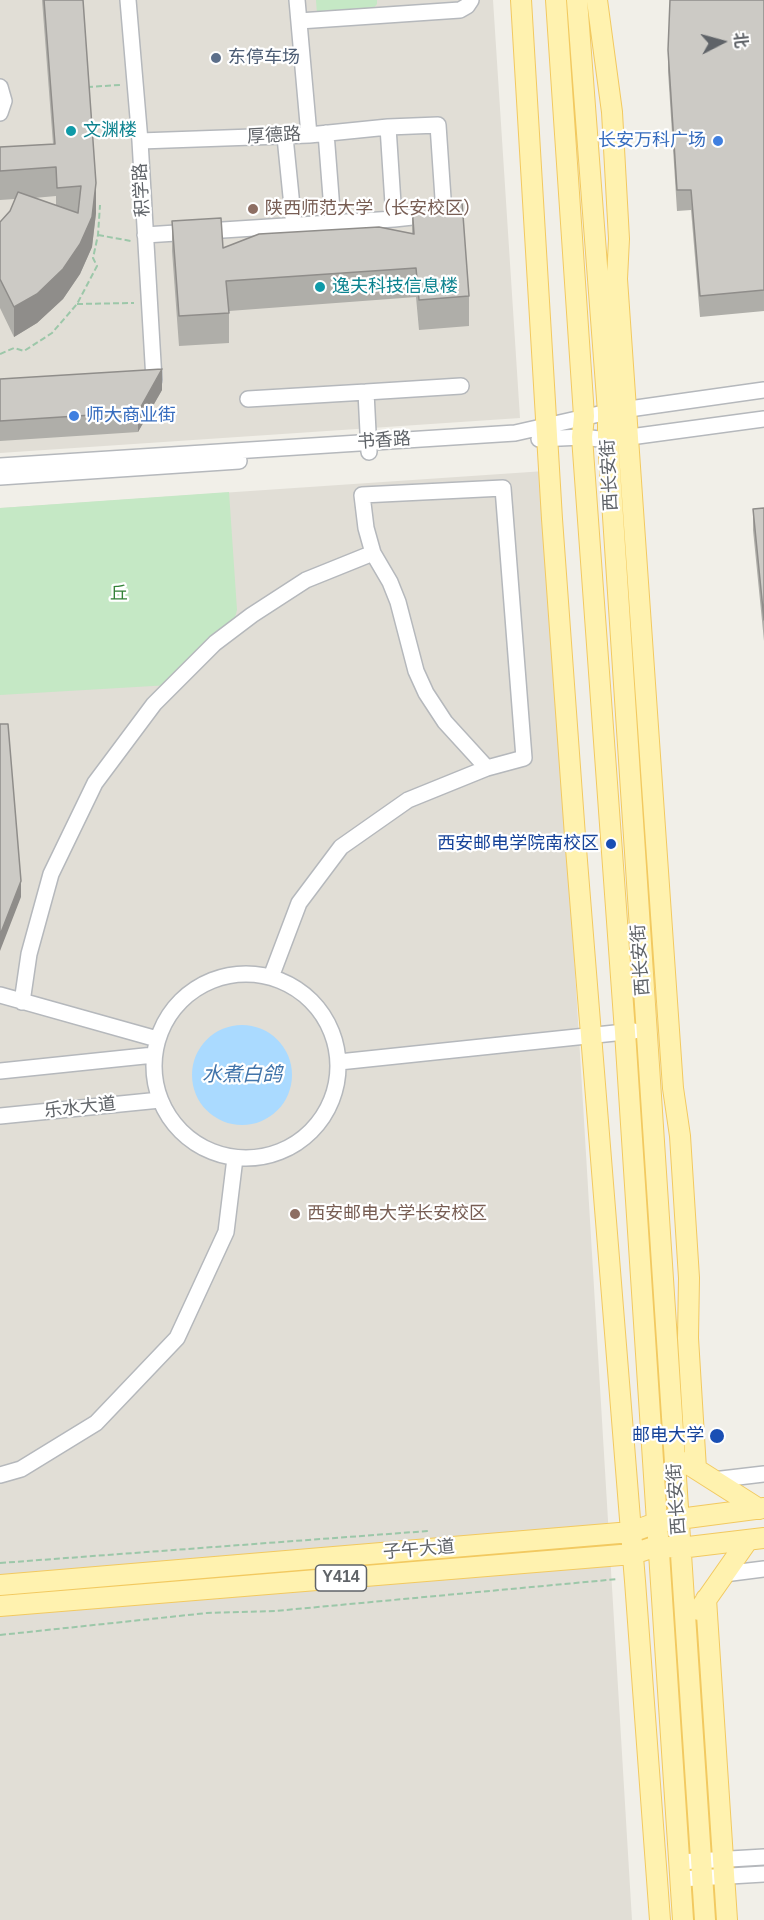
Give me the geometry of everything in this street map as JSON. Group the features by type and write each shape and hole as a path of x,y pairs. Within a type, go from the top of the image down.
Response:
{"main road":[{"path":"521,0 547,432 660,1920"},
{"name":"西长安街","path":"556,0 584,416 582,437 625,1032 683,1920"},
{"name":"西长安街","path":"577,0 616,411 608,440 705,1920"},
{"path":"597,0 612,112 619,239 616,411 627,437 672,1088 680,1136 688,1255 688,1338 696,1469"},
{"path":"675,1455 762,1509"},
{"name":"子午大道","path":"0,1585 631,1532 656,1523 762,1509"},
{"path":"686,1629 724,1574 756,1539"},
{"name":"子午大道","path":"0,1606 633,1554 657,1546 680,1548 756,1539"},
{"path":"706,1599 727,1920"}],"street":[{"name":"积学路","path":"128,0 140,141 154,380 130,381"},
{"name":"厚德路","path":"140,141 309,135 297,0"},
{"path":"298,21 384,7 460,10 471,0"},
{"path":"0,87 4,101 0,112"},
{"path":"145,237 394,219 451,212 438,125 388,127 309,135"},
{"path":"388,127 394,219"},
{"path":"326,134 333,223"},
{"path":"285,137 294,226"},
{"path":"248,399 461,386"},
{"name":"书香路","path":"547,432 584,416 764,390"},
{"path":"366,393 369,447"},
{"name":"书香路","path":"0,477 515,433 547,432 608,440 764,419"},
{"name":"书香路","path":"0,466 369,447"},
{"path":"271,977 299,903 341,847 408,800 487,768 524,758 503,488 362,495 366,528 373,553 390,582 398,602 416,671 426,693 445,722 487,768"},
{"path":"22,1002 29,954 51,874 95,783 154,704 215,644 252,615 306,580 373,553"},
{"path":"242,973 271,977 299,991 322,1013 335,1042 339,1062 331,1102 315,1127 293,1146 266,1156 235,1158 212,1152 190,1140 173,1122 160,1100 154,1078 157,1039 170,1014 189,993 214,979 242,973"},
{"path":"0,995 157,1039"},
{"path":"339,1062 646,1029"},
{"path":"0,1071 154,1055"},
{"name":"乐水大道","path":"0,1116 160,1100"},
{"path":"0,1475 21,1469 96,1423 177,1338 226,1232 235,1158"},
{"path":"713,1480 764,1474"},
{"path":"724,1574 764,1569"},
{"path":"723,1868 764,1857"},
{"path":"679,1871 723,1868 764,1874"}],"path":[{"path":"87,87 134,84"},
{"path":"0,354 14,348 24,351 52,333 77,304 97,266 93,258 98,235 100,205"},
{"path":"98,235 130,241 145,237"},
{"path":"77,304 149,303"},
{"path":"0,1563 433,1530"},
{"path":"0,1635 207,1612 275,1611 625,1578"}],"shaded area":[{"name":"陕西师范大学（长安校区）","path":"0,0 493,0 520,418 0,453"},
{"name":"西安邮电大学长安校区","path":"545,471 632,1920 0,1920 0,508"}],"green space":[{"path":"316,0 377,0 377,4 371,11 317,15"},
{"name":"丘","path":"229,492 237,610 232,629 170,685 0,695 0,508"}],"water":[{"name":"水煮白鸽","path":"242,1025 261,1029 277,1040 288,1056 292,1075 288,1094 277,1110 261,1121 242,1125 223,1121 207,1110 196,1094 192,1075 196,1056 207,1040 223,1029"}],"building":[{"name":"文渊楼","path":"44,0 83,0 96,183 92,217 80,244 63,269 37,294 14,307 0,279 0,222 10,211 18,192 78,213 81,186 57,188 56,167 0,171 0,147 55,144"},
{"name":"长安万科广场","path":"670,0 764,0 764,290 700,296 691,190 677,190 668,50"},
{"path":"462,202 469,296 419,300 416,268 226,281 229,313 179,316 172,221 221,218 223,248 259,234 379,227 414,234 412,205"},
{"path":"162,369 138,412 0,421 0,379"},
{"path":"764,508 764,620 753,509"},
{"path":"0,724 8,724 21,881 0,935"}],"place":[{"name":"东停车场","path":"216,58"},
{"name":"文渊楼","path":"71,131"},
{"name":"长安万科广场","path":"718,141"},
{"name":"陕西师范大学（长安校区）","path":"253,209"},
{"name":"逸夫科技信息楼","path":"320,287"},
{"name":"师大商业街","path":"74,416"},
{"name":"西安邮电学院南校区","path":"611,844"},
{"name":"西安邮电大学长安校区","path":"295,1214"},
{"name":"邮电大学","path":"717,1436"}]}
